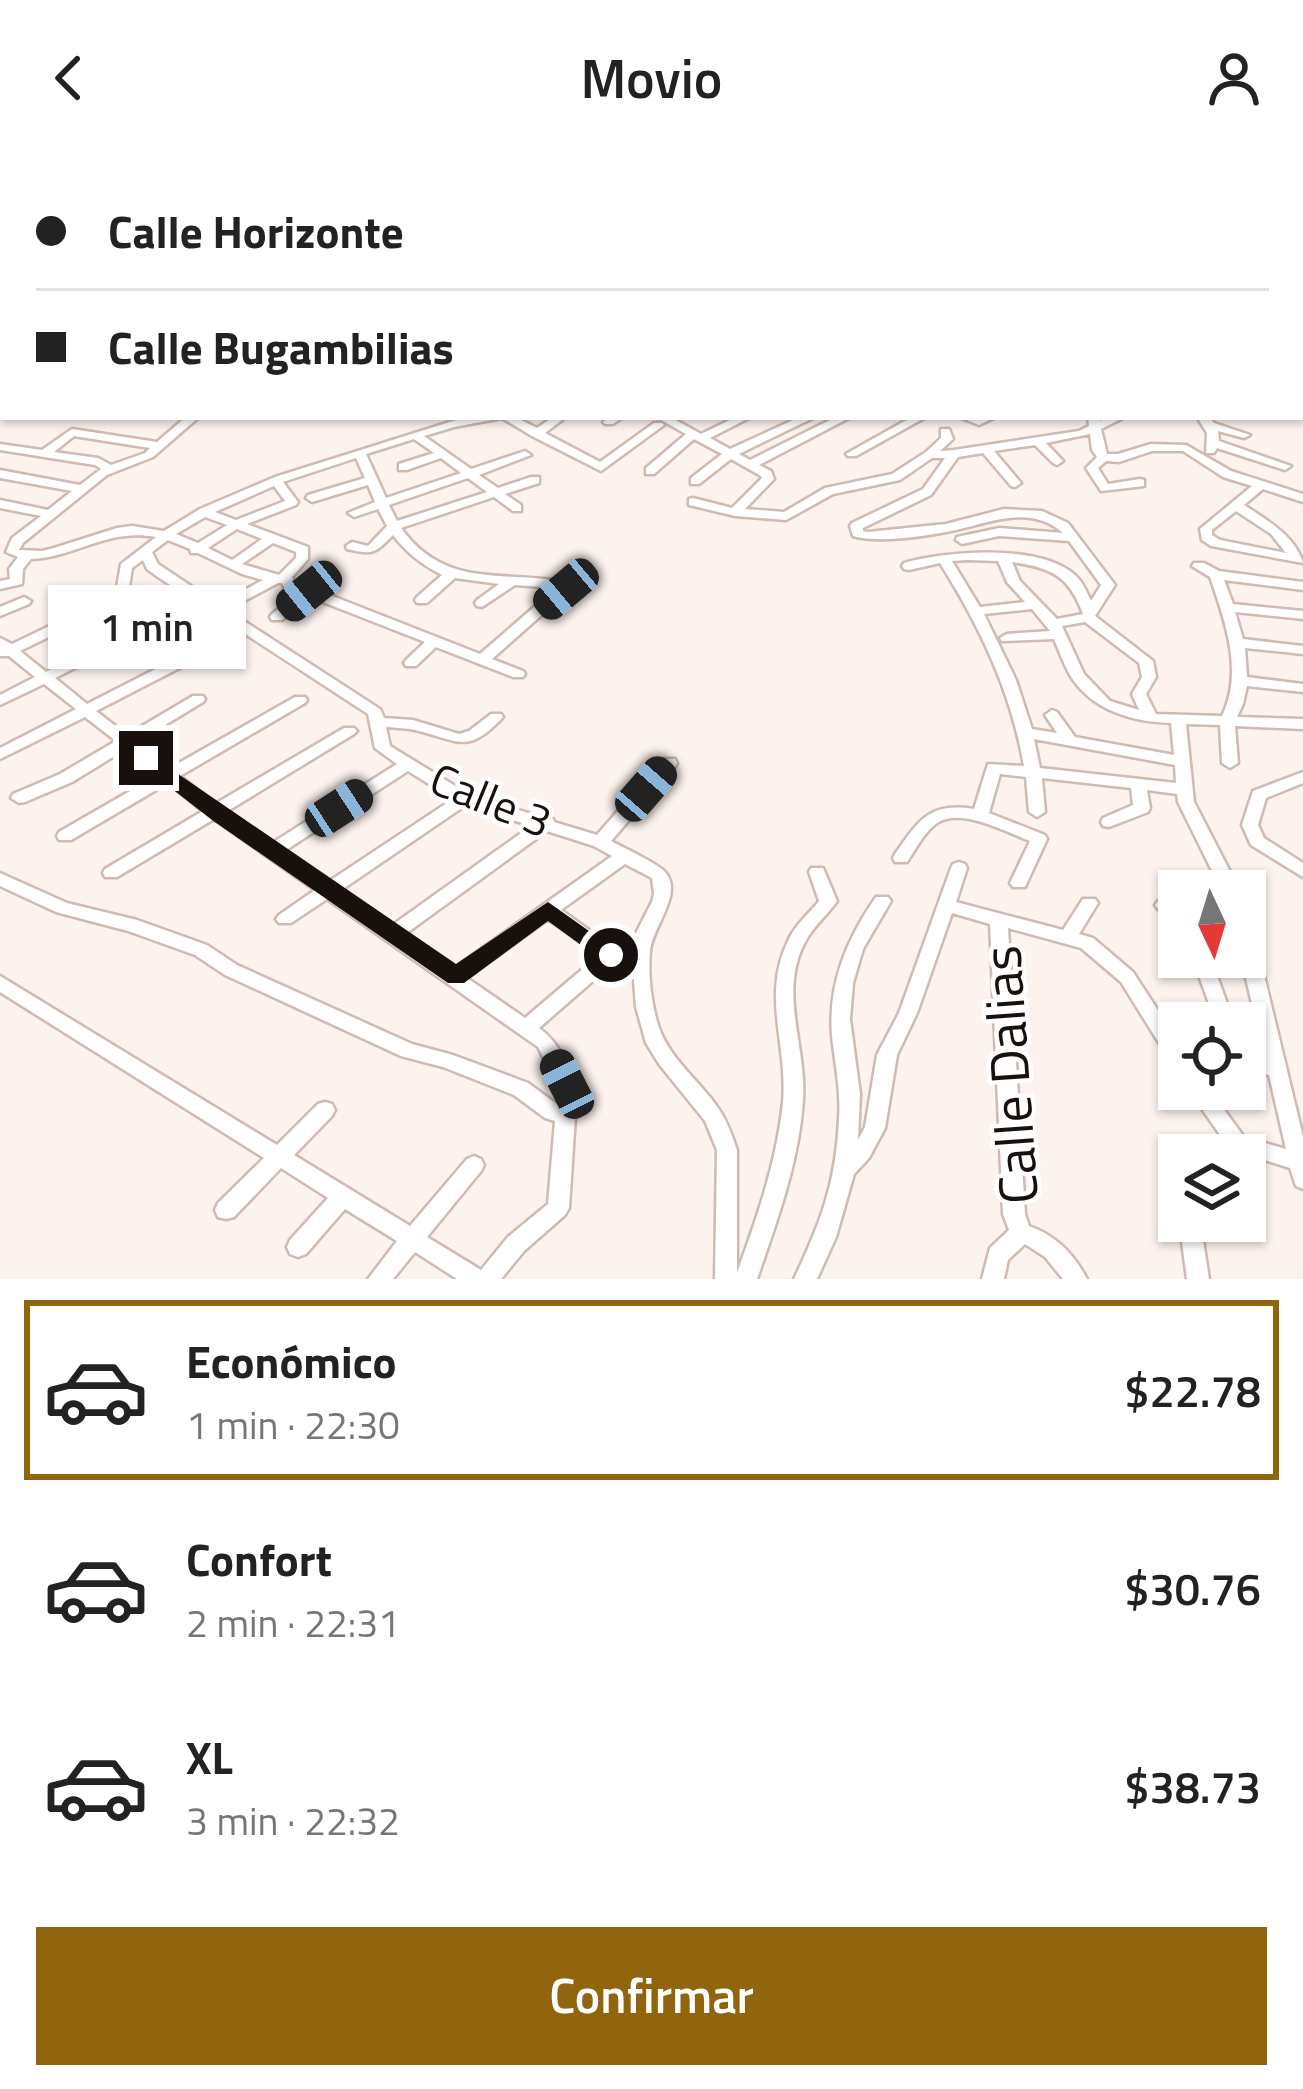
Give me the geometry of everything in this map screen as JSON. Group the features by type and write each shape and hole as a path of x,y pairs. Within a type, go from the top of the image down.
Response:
{"street":[{"path":"14,551 83,488 110,470 144,457 190,420"},
{"path":"4,649 122,596 126,567 204,512 276,481 463,420"},
{"path":"512,420 601,466 669,420 751,464 768,479 735,512"},
{"path":"536,434 556,420"},
{"path":"650,472 699,435 737,420"},
{"path":"779,420 790,425"},
{"path":"695,481 730,454 802,420"},
{"path":"751,464 839,420"},
{"path":"851,454 913,420"},
{"path":"1207,422 1244,435"},
{"path":"1207,422 1214,443"},
{"path":"928,455 1038,441 1096,423 1103,457"},
{"path":"693,502 779,517 795,513 829,491 896,477 947,439 945,431"},
{"path":"43,454 72,432 160,446"},
{"path":"416,435 517,508"},
{"path":"1038,441 1057,461"},
{"path":"1204,456 1214,443"},
{"path":"1214,443 1285,466"},
{"path":"0,447 98,462 110,470"},
{"path":"1140,483 1105,488 1092,468 1103,457 1165,447 1204,456 1227,474 1303,499"},
{"path":"985,448 1015,483"},
{"path":"360,453 403,542 428,564 451,574 566,586 482,659"},
{"path":"404,467 443,454"},
{"path":"954,454 927,492 856,526 856,533 868,536 946,528 1004,514 1042,515 1064,526 1108,584 1089,615 1056,629 1007,638"},
{"path":"354,513 525,455"},
{"path":"0,474 83,488"},
{"path":"312,498 372,479"},
{"path":"375,547 394,526 535,480"},
{"path":"196,550 237,524 292,502 276,481"},
{"path":"1238,508 1238,501 1261,485"},
{"path":"0,505 50,514"},
{"path":"1238,508 1206,530 1206,537 1301,563"},
{"path":"1238,508 1275,531 1301,563"},
{"path":"204,512 304,550 279,580 219,609"},
{"path":"14,551 124,530 164,536 518,674"},
{"path":"962,540 999,532 1070,537"},
{"path":"0,538 14,551 17,581 0,585"},
{"path":"233,566 272,538"},
{"path":"352,545 367,551 403,542"},
{"path":"146,550 152,566 367,705 379,722 422,727 458,740 476,736 496,717"},
{"path":"1004,557 1014,582 1056,629 1092,695 1120,711 1151,718 1303,724"},
{"path":"909,566 944,559 1004,557 1067,576 1089,615 1146,661 1149,677 1139,688 1151,718"},
{"path":"944,559 978,611 1029,733 1036,812"},
{"path":"1198,566 1216,575 1303,586"},
{"path":"422,600 451,574"},
{"path":"1216,575 1236,643 1240,680 1236,706 1227,721 1230,763"},
{"path":"482,604 511,581"},
{"path":"277,617 309,591"},
{"path":"0,612 24,601"},
{"path":"978,611 1033,604"},
{"path":"1227,607 1303,615"},
{"path":"0,701 135,632"},
{"path":"411,663 434,641"},
{"path":"1236,643 1303,650"},
{"path":"4,649 215,812 545,1042 567,1084 571,1106 565,1115 558,1208 516,1244 487,1279"},
{"path":"0,754 192,656"},
{"path":"1240,680 1303,688"},
{"path":"20,798 66,778 198,699"},
{"path":"65,836 300,700"},
{"path":"1052,715 1071,742"},
{"path":"1178,719 1183,789 1221,870"},
{"name":"Calle 3","path":"379,722 383,748 464,799 600,842 659,874 664,901 643,941"},
{"path":"111,873 349,730"},
{"path":"1029,733 1181,760"},
{"path":"1105,750 1113,783"},
{"path":"600,842 669,763"},
{"path":"272,851 407,764"},
{"path":"901,858 933,817 980,817 994,768 1183,789"},
{"path":"1303,776 1259,795 1250,825 1257,841 1303,871"},
{"path":"1108,823 1116,815 1139,809 1138,785"},
{"path":"285,919 464,799"},
{"name":"Calle Dalias","path":"980,817 1040,839 1019,884"},
{"path":"392,934 547,824"},
{"path":"456,976 626,855"},
{"path":"845,1169 874,1128 887,1055 908,1013 958,868"},
{"path":"746,1279 784,1166 794,1094 783,998 785,969 801,934 828,901 817,872"},
{"path":"0,879 62,908 201,950 231,970 408,1051 521,1089 552,1112 565,1115"},
{"path":"806,1279 835,1218 845,1169 850,1102 840,996 854,946 882,901"},
{"path":"1069,936 1089,903"},
{"path":"948,906 1087,943 1127,977 1158,1026"},
{"path":"548,910 611,955"},
{"name":"Calle Dalias","path":"999,918 1014,1214 1021,1233"},
{"path":"528,1026 611,955 643,941 648,1021 655,1044 709,1105 723,1129 726,1279"},
{"path":"1213,1110 1247,1150 1301,1171 1294,1104 1277,1069 1255,978"},
{"path":"0,983 476,1279"},
{"path":"1266,1067 1277,1069"},
{"path":"226,1210 325,1110"},
{"path":"379,1279 473,1165"},
{"path":"298,1247 343,1196"},
{"path":"993,1279 998,1255 1021,1233 1037,1236 1055,1250 1076,1279"},
{"path":"1192,1242 1198,1279"}],"route":[{"path":"146,758 219,815 456,976 548,910 611,955"}]}
